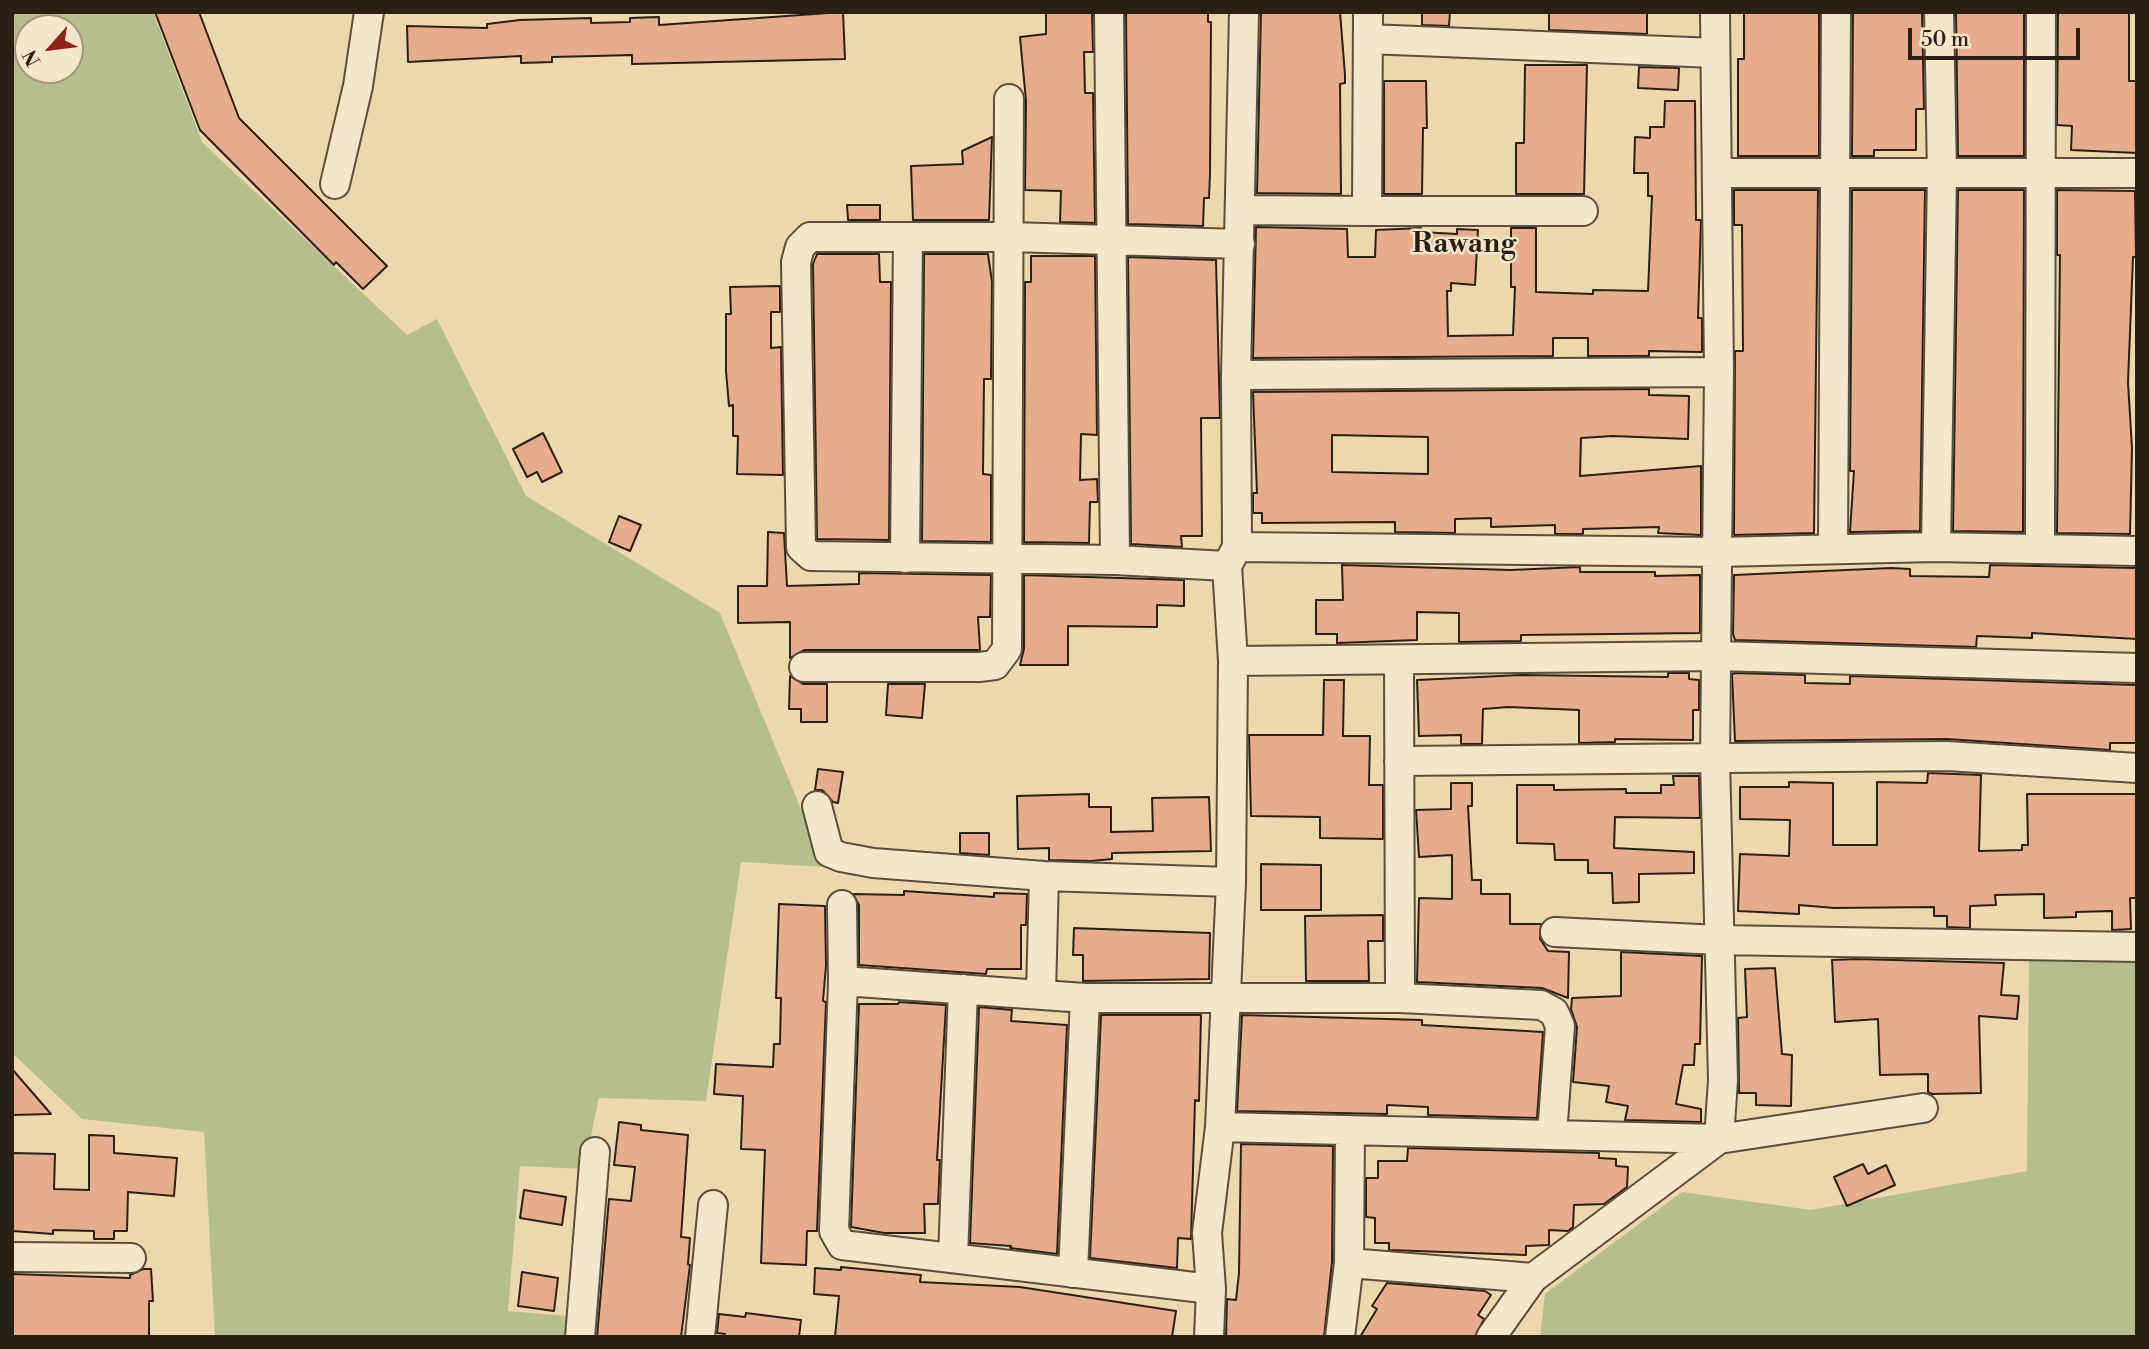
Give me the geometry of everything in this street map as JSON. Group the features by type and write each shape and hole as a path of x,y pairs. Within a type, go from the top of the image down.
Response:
{"street":[{"path":"335,184 358,86 369,12"},
{"path":"1109,12 1115,560"},
{"path":"1209,1337 1211,1289 1207,1233 1220,1127 1231,882 1232,557 1244,12"},
{"path":"1491,1337 1533,1278 1719,1139 1723,1080 1715,759 1718,173 1715,12"},
{"path":"1833,549 1836,12"},
{"path":"1936,547 1942,173 1940,12"},
{"path":"2040,548 2041,12"},
{"path":"1367,211 1368,25 1715,53"},
{"path":"804,667 995,665 1007,649 1011,237 1009,99"},
{"path":"1718,173 2137,173"},
{"path":"1241,210 1583,211"},
{"path":"1240,244 1011,237 810,237 800,247 796,262 801,547 811,556 1115,560 1936,547 2137,551"},
{"path":"905,558 908,237"},
{"path":"1236,375 1718,372"},
{"path":"1233,661 1717,656 2137,668"},
{"path":"1399,660 1400,998"},
{"path":"1399,761 1947,756 2137,768"},
{"path":"817,806 829,852 841,858 873,863 1044,876 1231,882"},
{"path":"1041,993 1044,876"},
{"path":"842,905 843,981 834,1231 842,1245 1211,1289"},
{"path":"1555,932 1719,940 2137,947"},
{"path":"843,981 1085,998 1400,998 1541,1005 1554,1012 1560,1026 1552,1135"},
{"path":"953,1258 963,989"},
{"path":"1073,1273 1085,998"},
{"path":"1220,1127 1719,1139 1923,1108"},
{"path":"1340,1337 1349,1264 1350,1132"},
{"path":"580,1337 595,1152"},
{"path":"701,1337 713,1205"},
{"path":"12,1258 131,1258"},
{"path":"1349,1264 1533,1278"}],"green space":[{"path":"12,12 153,12 202,142 407,335 437,319 526,496 720,613 825,867 741,862 706,1101 599,1098 584,1169 520,1166 508,1311 579,1317 577,1337 215,1337 204,1132 82,1119 12,1053"},
{"path":"2029,959 2137,961 2137,1337 1540,1337 1545,1294 1682,1192 1811,1210 2027,1171"}],"building":[{"path":"155,12 199,12 239,118 387,266 363,289 336,262 334,265 200,130"},
{"path":"843,12 845,59 632,64 632,55 552,57 552,62 521,63 521,56 408,62 407,26 487,28 487,24 520,20 591,18 591,23 630,22 630,18 659,17 659,25"},
{"path":"1046,12 1092,12 1093,52 1084,52 1085,93 1093,93 1095,223 1060,222 1061,191 1025,190 1026,101 1020,37 1046,34"},
{"path":"1126,12 1208,12 1208,22 1211,22 1210,174 1209,198 1204,198 1203,226 1128,224"},
{"path":"1261,12 1340,12 1345,75 1345,83 1340,84 1341,194 1257,193"},
{"path":"1422,12 1450,12 1449,26 1422,25"},
{"path":"1549,12 1647,12 1647,34 1549,30"},
{"path":"1744,12 1819,12 1819,156 1738,156 1738,59 1744,59"},
{"path":"1853,12 1922,12 1924,109 1916,109 1916,150 1874,150 1874,156 1852,156"},
{"path":"1956,12 2024,12 2024,156 1958,156"},
{"path":"2058,12 2129,12 2129,81 2136,81 2137,153 2071,150 2072,126 2057,125"},
{"path":"1525,65 1587,65 1584,194 1516,194 1516,143 1524,143"},
{"path":"1639,67 1679,68 1678,90 1638,88"},
{"path":"1384,81 1426,81 1427,128 1423,128 1422,194 1384,194"},
{"path":"1665,101 1695,101 1696,220 1701,220 1698,318 1702,318 1702,352 1649,351 1649,356 1588,356 1588,338 1553,338 1553,356 1253,358 1256,227 1347,229 1348,257 1375,257 1376,230 1421,228 1421,232 1457,234 1457,229 1478,230 1475,285 1451,283 1451,291 1447,291 1448,336 1513,335 1515,287 1511,287 1511,228 1536,228 1536,292 1593,294 1593,290 1648,291 1652,196 1648,196 1648,173 1634,173 1635,137 1650,138 1650,127 1664,127"},
{"path":"992,137 989,220 913,220 911,166 963,164 962,151"},
{"path":"1734,190 1818,190 1814,533 1734,535 1735,351 1743,351 1742,225 1734,225"},
{"path":"1852,190 1925,190 1920,531 1850,532 1854,471 1850,471"},
{"path":"1958,190 2024,190 2023,532 1953,531"},
{"path":"2057,190 2135,191 2136,257 2133,257 2128,382 2132,448 2130,534 2057,533 2060,255 2057,255"},
{"path":"847,205 880,205 880,220 848,220"},
{"path":"817,254 879,254 880,282 891,282 889,540 817,539 813,264"},
{"path":"924,254 988,254 992,282 991,379 984,379 983,474 991,475 991,542 922,541"},
{"path":"1031,256 1095,256 1097,435 1081,434 1080,480 1097,479 1098,502 1090,502 1089,543 1024,542 1025,282 1031,282"},
{"path":"1128,257 1216,260 1220,418 1201,418 1202,536 1181,536 1182,547 1131,544"},
{"path":"780,286 780,312 771,312 771,348 781,347 783,475 737,474 738,436 733,436 733,405 729,406 726,371 726,314 731,314 730,287"},
{"path":"1649,389 1649,395 1689,396 1688,439 1613,436 1581,438 1580,476 1701,466 1701,535 1658,533 1659,527 1583,529 1583,534 1555,534 1555,525 1491,527 1491,518 1455,519 1455,533 1395,532 1395,522 1262,523 1262,513 1253,513 1253,493 1257,493 1253,392","holes":["1332,435 1428,437 1428,474 1332,472"]},
{"path":"543,433 562,472 542,482 537,472 527,477 513,449"},
{"path":"619,516 641,525 630,551 609,542"},
{"path":"768,532 784,533 787,586 859,584 859,573 991,575 990,617 978,617 980,650 804,650 790,658 790,622 738,623 738,586 767,586"},
{"path":"1342,565 1511,570 1580,567 1580,572 1655,572 1655,576 1700,575 1700,633 1521,635 1521,641 1459,642 1459,613 1417,612 1417,640 1337,643 1337,634 1316,634 1316,600 1343,600"},
{"path":"1990,565 2137,568 2137,639 2032,633 2032,638 1977,636 1976,647 1735,640 1733,634 1734,575 1891,568 1910,569 1910,576 1989,577"},
{"path":"1024,575 1184,580 1184,606 1157,605 1157,627 1068,626 1068,665 1020,665 1024,649"},
{"path":"1668,673 1689,673 1689,679 1699,680 1699,710 1693,710 1693,740 1615,739 1615,742 1579,743 1579,710 1508,707 1483,709 1482,744 1461,744 1461,735 1419,736 1417,680 1521,675 1668,677"},
{"path":"1732,674 1805,675 1805,683 1850,684 1850,676 2137,685 2137,743 2110,743 2110,750 1947,739 1735,741"},
{"path":"790,676 803,684 827,684 827,722 801,722 801,709 789,709"},
{"path":"1324,680 1344,680 1343,736 1370,736 1369,785 1383,785 1383,839 1320,838 1320,817 1251,816 1249,735 1323,735"},
{"path":"888,684 925,684 922,718 886,715"},
{"path":"818,769 843,772 838,803 833,802 822,790 815,790"},
{"path":"1928,773 1981,775 1979,851 2022,850 2022,845 2028,845 2027,794 2137,794 2137,898 2130,898 2131,929 2112,930 2112,911 2076,912 2076,917 2044,918 2044,894 1995,895 1996,905 1970,906 1970,928 1947,927 1947,916 1934,916 1934,907 1834,908 1799,905 1799,914 1738,911 1740,854 1789,856 1790,820 1740,819 1740,787 1789,787 1789,782 1833,783 1833,845 1877,845 1877,782 1927,783"},
{"path":"1673,776 1699,776 1700,818 1615,817 1614,848 1694,852 1694,873 1639,874 1639,902 1613,903 1612,873 1588,873 1588,860 1555,860 1554,844 1517,843 1517,785 1554,785 1554,790 1626,789 1626,793 1661,793 1661,785 1674,785"},
{"path":"1451,783 1472,783 1472,806 1468,806 1472,880 1481,880 1481,894 1510,894 1510,924 1541,924 1540,939 1548,951 1569,952 1568,998 1542,988 1417,982 1419,898 1452,899 1452,855 1419,857 1416,810 1451,809"},
{"path":"1089,794 1089,807 1111,807 1111,832 1153,831 1152,798 1209,797 1211,851 1112,853 1112,859 1091,861 1049,860 1049,848 1018,849 1017,796"},
{"path":"960,833 989,833 989,855 960,853"},
{"path":"1261,864 1321,865 1321,910 1261,910"},
{"path":"904,891 994,897 994,893 1027,894 1026,925 1021,925 1021,969 987,969 986,974 859,965 859,905 853,894 904,895"},
{"path":"779,904 825,906 826,965 823,1001 826,1002 817,1231 807,1231 806,1265 761,1263 765,1150 741,1149 743,1096 714,1094 716,1064 773,1067 774,1044 780,1044 781,998 776,998"},
{"path":"1383,915 1383,941 1368,941 1369,981 1306,981 1305,916"},
{"path":"1074,928 1210,933 1209,979 1083,981 1083,955 1073,955"},
{"path":"1621,952 1702,956 1700,1044 1695,1044 1694,1065 1683,1065 1676,1104 1701,1109 1701,1122 1625,1120 1628,1106 1606,1102 1609,1086 1573,1082 1577,1027 1571,1009 1572,998 1621,996"},
{"path":"1832,960 2004,963 2001,995 2019,996 2017,1019 1979,1016 1981,1093 1932,1094 1928,1092 1928,1074 1880,1075 1878,1019 1835,1022"},
{"path":"1775,968 1782,1054 1792,1055 1791,1106 1756,1105 1756,1093 1739,1093 1738,1018 1747,1017 1745,969"},
{"path":"899,1002 946,1005 937,1160 940,1160 938,1204 924,1204 925,1233 884,1233 851,1227 859,1004"},
{"path":"979,1007 1012,1010 1011,1021 1067,1025 1057,1254 1010,1248 1011,1246 970,1243"},
{"path":"1101,1015 1201,1015 1199,1101 1195,1100 1191,1239 1178,1238 1177,1268 1090,1258"},
{"path":"1242,1015 1422,1020 1422,1025 1543,1032 1537,1118 1428,1115 1428,1107 1387,1105 1387,1114 1237,1111"},
{"path":"12,1069 51,1114 12,1115"},
{"path":"619,1122 641,1125 641,1130 688,1135 681,1237 690,1238 690,1265 681,1337 597,1337 609,1199 631,1201 635,1167 614,1165"},
{"path":"89,1135 114,1136 114,1153 177,1158 174,1196 128,1192 127,1231 114,1231 114,1239 94,1239 94,1231 53,1230 53,1234 12,1231 12,1153 55,1154 54,1189 89,1190"},
{"path":"1241,1144 1333,1146 1332,1262 1324,1337 1226,1337 1227,1299 1236,1300 1239,1273"},
{"path":"1408,1148 1599,1153 1599,1158 1616,1159 1616,1166 1628,1167 1627,1187 1604,1204 1574,1205 1573,1227 1568,1231 1549,1230 1549,1245 1526,1246 1526,1255 1389,1250 1389,1243 1375,1243 1375,1218 1366,1217 1366,1178 1378,1178 1378,1161 1407,1161"},
{"path":"1863,1164 1868,1174 1886,1165 1895,1185 1847,1206 1834,1177"},
{"path":"524,1190 566,1197 562,1225 520,1218"},
{"path":"841,1267 921,1275 920,1282 1020,1287 1176,1311 1172,1337 835,1337 839,1296 814,1294 815,1268 841,1270"},
{"path":"143,1269 151,1269 153,1301 149,1301 149,1336 12,1337 12,1274 130,1278 130,1275"},
{"path":"522,1272 558,1278 554,1311 518,1306"},
{"path":"1387,1283 1485,1291 1491,1295 1478,1315 1484,1319 1475,1337 1360,1337 1377,1309 1372,1306"},
{"path":"746,1313 801,1320 799,1337 724,1337 725,1334 717,1333 719,1314 745,1317"}],"district":[{"name":"Rawang","path":"1464,245"}]}
